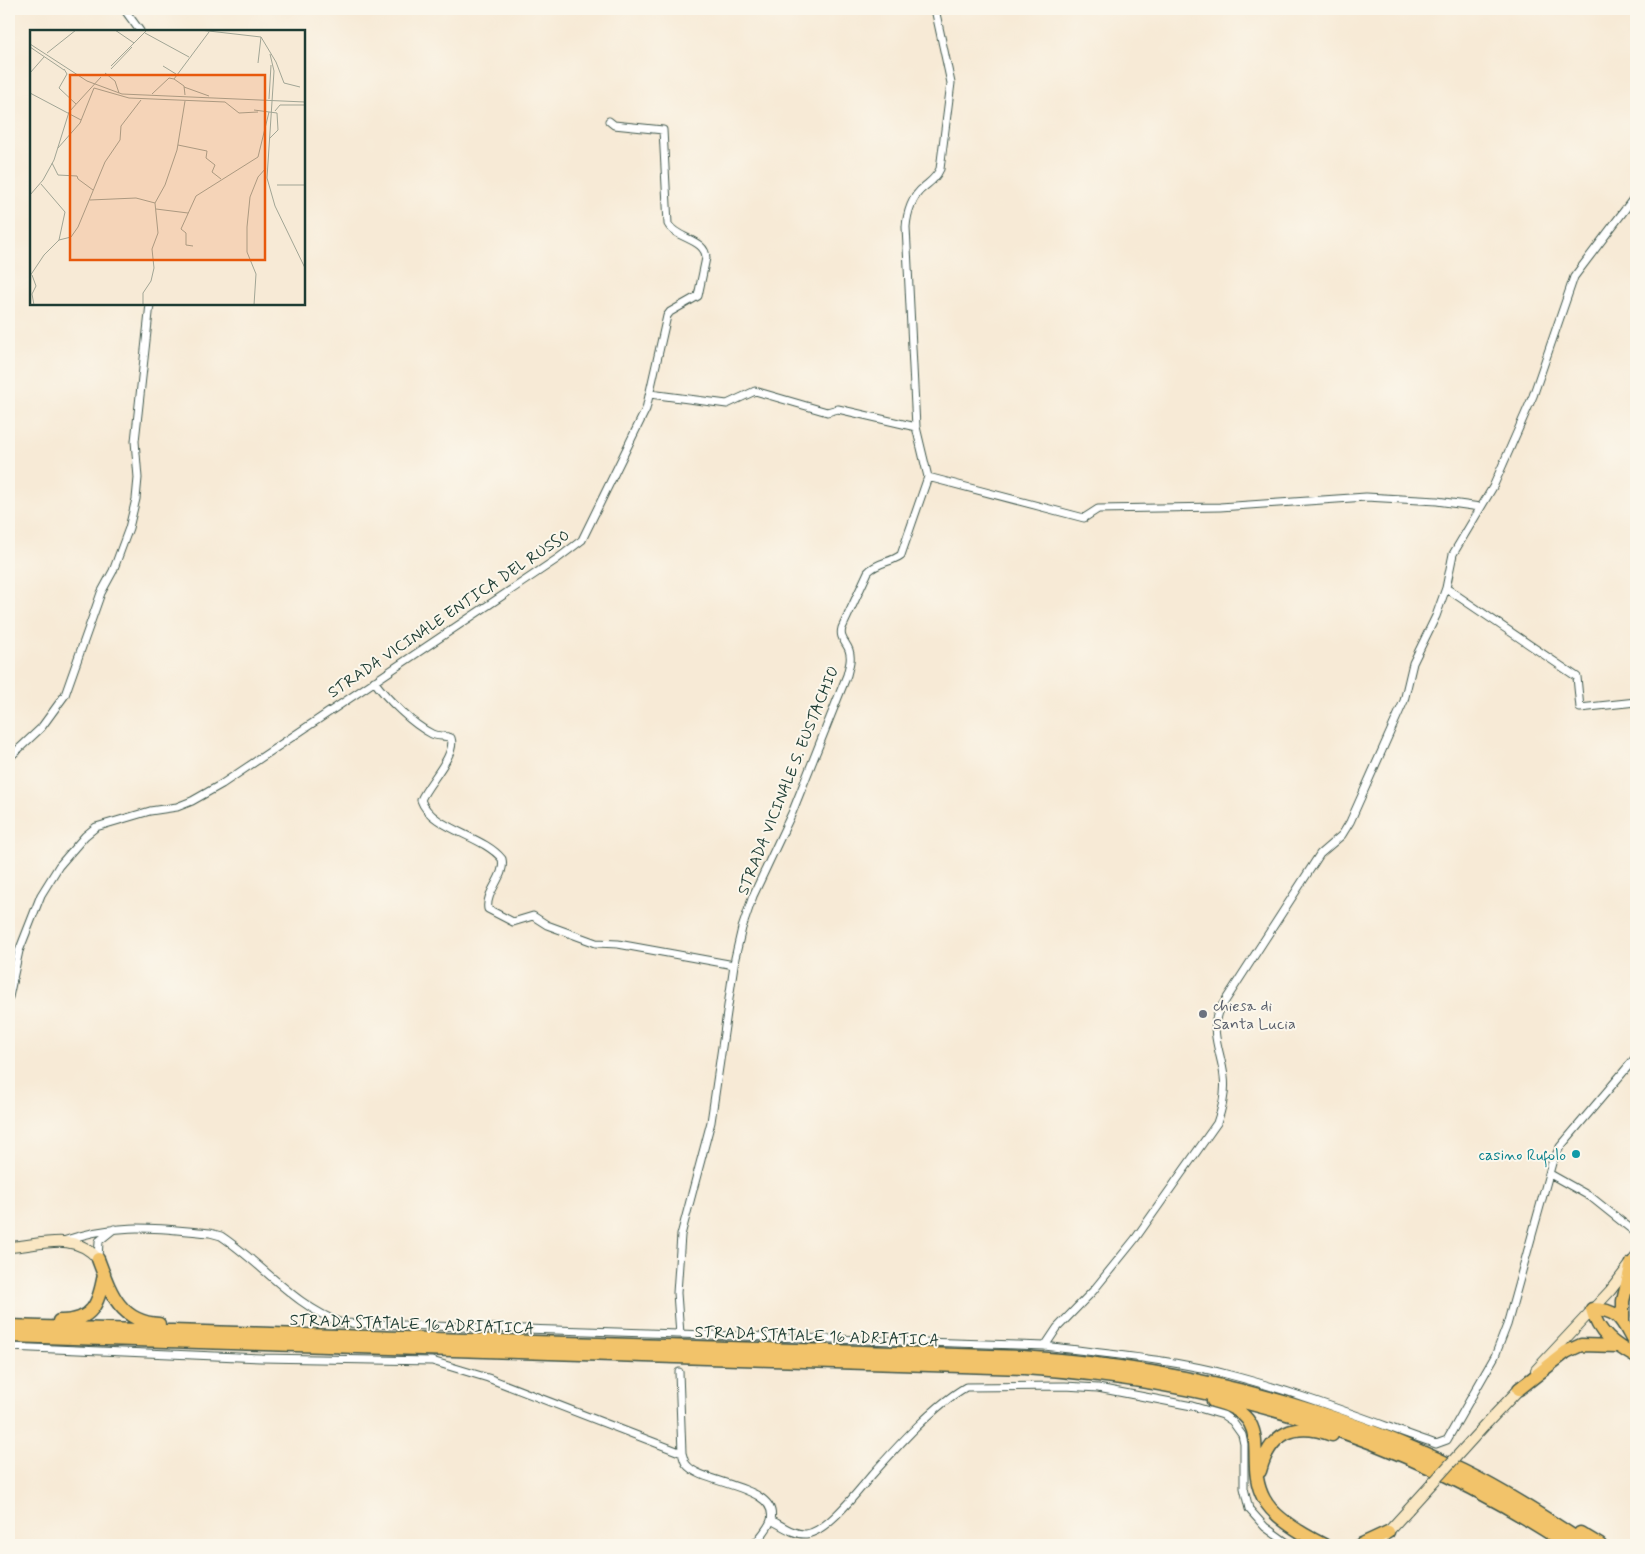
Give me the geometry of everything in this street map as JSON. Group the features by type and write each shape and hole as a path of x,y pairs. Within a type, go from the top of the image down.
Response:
{"highway":[{"path":"98,1259 118,1304 135,1319 150,1323 202,1325 238,1334"},
{"path":"1623,1322 1623,1301 1634,1260"},
{"path":"9,1319 65,1321 83,1318 97,1303 104,1274"},
{"path":"1636,1346 1623,1322 1610,1312 1592,1310 1601,1332 1617,1346 1636,1357"},
{"name":"STRADA STATALE 16 ADRIATICA","path":"9,1326 1012,1357 1111,1365 1224,1385 1322,1412 1370,1430 1464,1471 1552,1522 1587,1545"},
{"name":"STRADA STATALE 16 ADRIATICA","path":"9,1336 1005,1367 1076,1371 1139,1379 1206,1392 1302,1417 1359,1436 1425,1465 1497,1502 1568,1545"},
{"path":"1519,1389 1566,1352 1581,1345 1617,1346"},
{"path":"1139,1379 1167,1391 1225,1404 1239,1413 1249,1422 1254,1433 1260,1492 1267,1505 1308,1540 1324,1545"},
{"path":"1258,1476 1269,1446 1280,1436 1296,1431 1310,1430 1425,1465"},
{"path":"1552,1522 1574,1530 1600,1545"},
{"path":"1360,1545 1388,1532"}],"main road":[{"path":"14,1247 77,1242 89,1248 98,1259"},
{"path":"1376,1545 1592,1310 1634,1260"}],"street":[{"path":"124,9 139,30"},
{"path":"935,9 951,83 948,112 940,170 936,177 917,194 907,214 906,227 916,427 928,477 1084,518 1098,509 1220,507 1366,497 1437,501 1480,507"},
{"name":"STRADA VICINALE ENTICA DEL RUSSO","path":"9,997 19,951 41,895 59,866 96,827 150,811 177,808 192,802 222,784 557,559 582,540 646,409 667,316 670,312 698,296 706,252 701,246 678,234 668,224 663,130 614,125 609,121"},
{"path":"1045,1346 1056,1328 1093,1291 1119,1260 1217,1123 1221,1111 1224,1077 1216,1039 1215,1020 1218,1012 1320,854 1342,836 1350,822 1404,701 1413,663 1436,616 1446,588 1453,554 1493,487 1533,396 1574,277 1636,196"},
{"path":"9,758 41,728 65,695 101,593 113,570 129,528 137,492 135,441 150,305"},
{"path":"650,394 727,404 754,391 826,412 838,409 916,427"},
{"name":"STRADA VICINALE S. EUSTACHIO","path":"680,1334 677,1293 681,1235 710,1122 734,965 742,928 753,896 792,813 847,675 851,662 850,652 842,638 842,628 868,572 873,567 895,560 901,555 928,477"},
{"path":"1446,588 1577,677 1580,708 1636,702"},
{"path":"374,681 392,702 420,725 434,735 446,735 451,738 452,743 447,758 421,800 425,808 433,816 486,846 502,859 502,870 488,903 488,909 513,922 532,916 547,925 596,943 618,944 734,965"},
{"path":"60,1242 101,1229 145,1227 221,1236 307,1307 342,1323 1045,1346 1149,1359 1228,1374 1307,1397 1436,1444 1447,1440 1495,1356 1507,1325 1552,1162 1560,1147 1636,1057"},
{"path":"1550,1174 1591,1197 1636,1233"},
{"path":"98,1259 99,1241 114,1229"},
{"path":"9,1242 14,1247"},
{"path":"1636,1299 1636,1316"},
{"path":"9,1348 262,1358 432,1361 488,1378 682,1453"},
{"path":"679,1372 682,1453 687,1464 698,1473 761,1496 769,1506 771,1520 754,1545"},
{"path":"771,1520 797,1533 811,1532 846,1508 894,1452 954,1394 966,1387 1065,1386 1098,1388 1192,1406 1223,1415 1232,1421 1242,1435 1244,1444 1244,1488 1249,1509 1265,1527 1290,1545"}],"place":[{"name":"chiesa di Santa Lucia","path":"1203,1014"},
{"name":"casino Rufolo","path":"1576,1154"}]}
